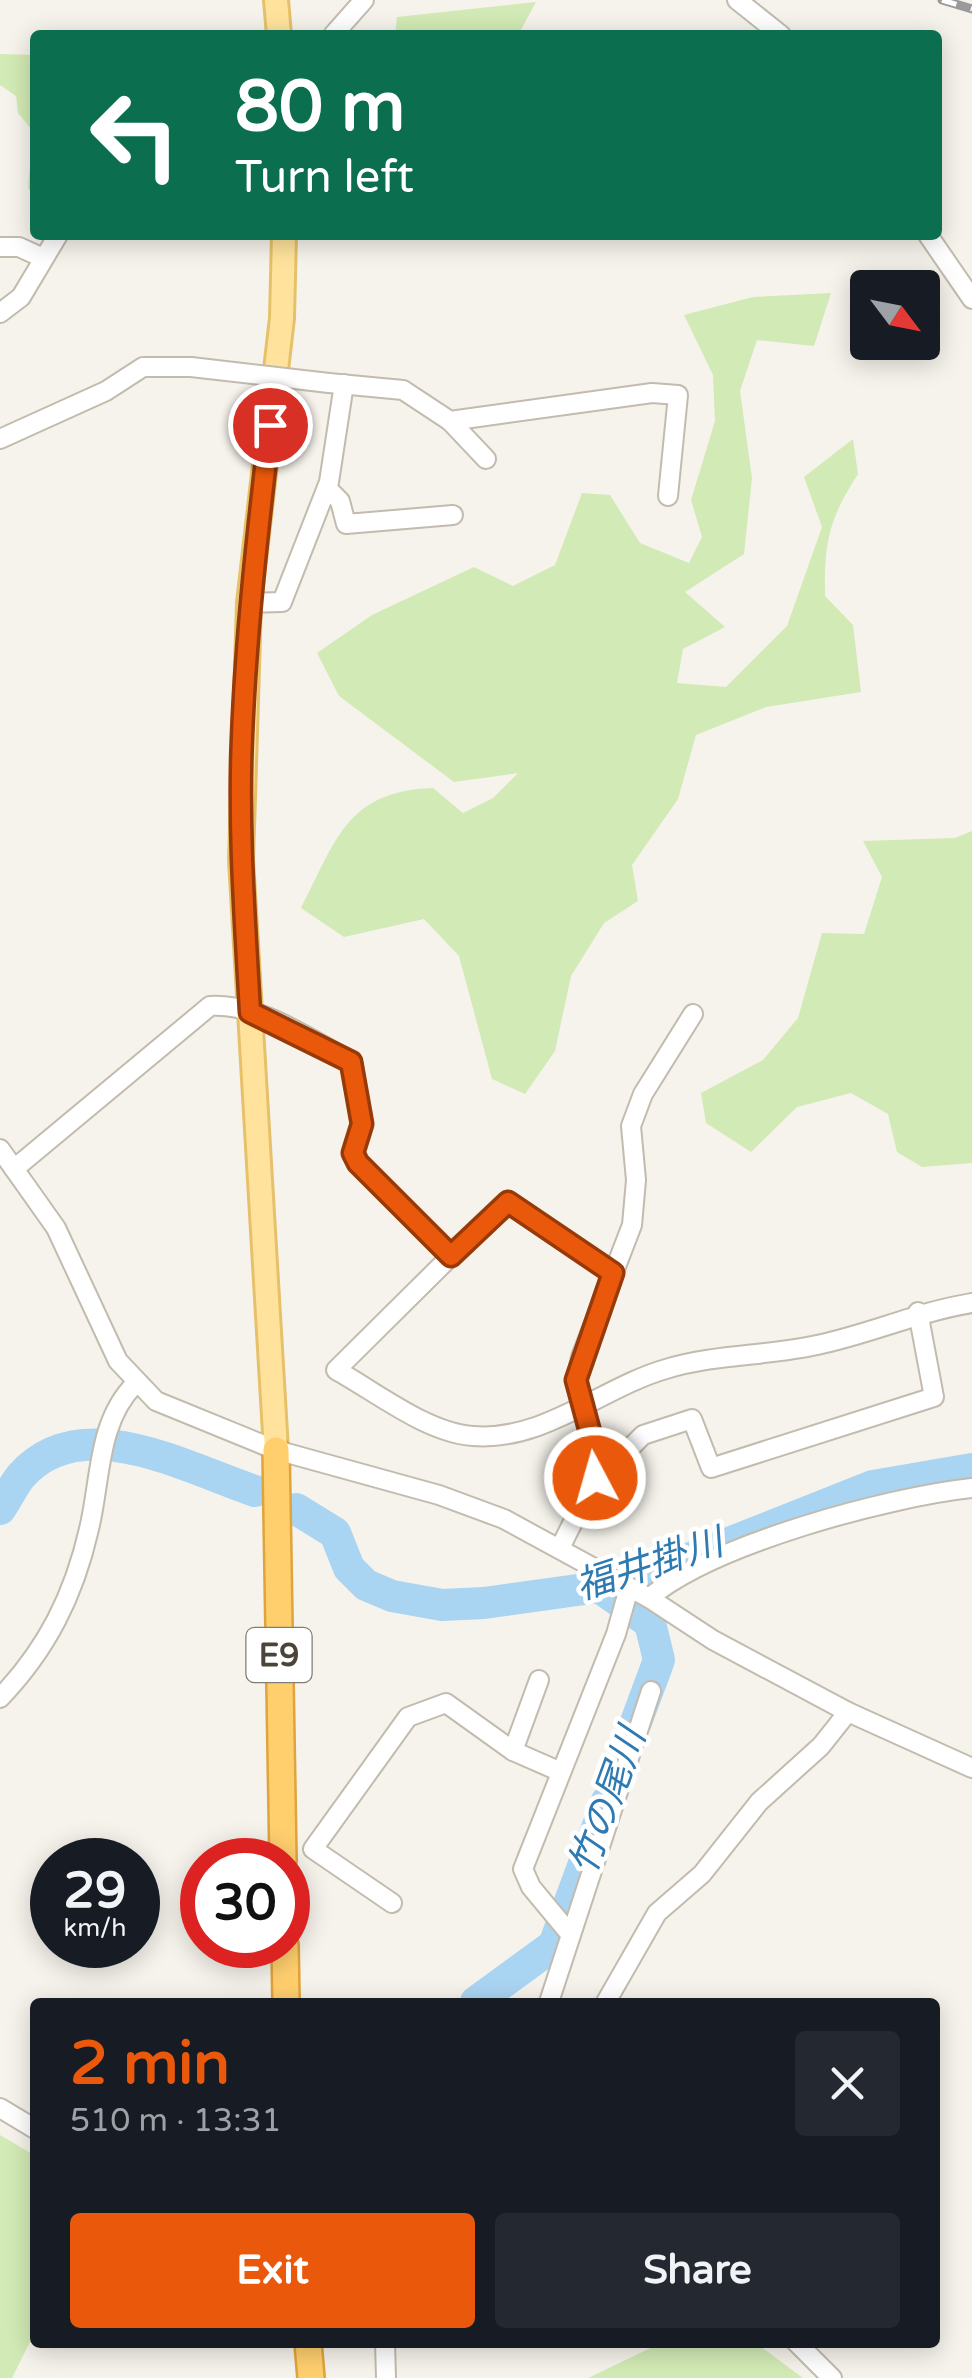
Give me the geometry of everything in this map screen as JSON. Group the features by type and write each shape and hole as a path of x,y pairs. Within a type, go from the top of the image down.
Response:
{"highway":[{"name":"E9","path":"276,1450 284,1838"},
{"path":"285,1968 286,1998"},
{"path":"309,2348 312,2378"}],"main road":[{"path":"276,0 278,30"},
{"path":"276,1450 241,860 249,603 282,318 284,240"}],"street":[{"path":"337,30 364,0"},
{"path":"737,0 775,30"},
{"path":"0,312 21,297 55,240"},
{"path":"931,240 972,298"},
{"path":"0,247 19,247 43,258"},
{"path":"0,440 106,391 143,367 192,368 404,390 450,421 486,459"},
{"path":"249,603 282,602 327,488 336,384"},
{"path":"450,421 619,397 678,395 668,496"},
{"path":"327,488 340,501 346,524 452,514"},
{"path":"14,1169 210,1006 231,1005 351,1062 362,1124 353,1153 358,1163 451,1256"},
{"path":"560,1548 595,1478 585,1408 576,1380 580,1356 632,1224 636,1180 631,1126 642,1094 693,1014"},
{"path":"0,1149 56,1228 101,1328 135,1384 190,1418 276,1450 440,1495 504,1519 648,1598 713,1640 848,1712 972,1768"},
{"path":"613,1273 508,1202 336,1370 444,1429 474,1437 511,1432 585,1408 664,1369 839,1340 918,1312 972,1303"},
{"path":"595,1478 606,1473 642,1435 692,1420 712,1468 934,1397 918,1312"},
{"path":"0,1698 47,1643 72,1590 89,1529 106,1433 120,1399 135,1384"},
{"path":"648,1598 666,1583 784,1535 914,1494 972,1488"},
{"path":"570,1934 530,1887 524,1869 616,1634 628,1588"},
{"path":"513,1750 539,1680"},
{"path":"550,1998 651,1691"},
{"path":"392,1903 313,1848 408,1717 446,1703 513,1750 561,1772"},
{"path":"608,1998 657,1913 702,1874 759,1802 821,1746 848,1712"},
{"path":"0,2108 30,2126"},
{"path":"385,2348 386,2378"},
{"path":"802,2348 832,2378"}],"green space":[{"path":"536,2 521,30 396,30 397,17"},
{"path":"0,54 30,55 30,127 18,113 16,96 0,85"},
{"path":"831,293 814,346 757,340 740,391 752,478 744,554 685,592 725,627 683,649 677,683 726,687 787,626 822,527 804,477 853,439 858,474 840,504 830,532 825,596 853,625 861,692 766,707 696,735 678,799 632,865 638,901 604,923 571,976 555,1051 525,1094 492,1079 459,956 424,919 344,937 301,908 335,841 362,810 404,791 433,788 463,813 493,798 518,773 454,782 339,696 317,653 372,615 474,567 513,586 555,565 582,493 610,495 640,543 689,563 702,537 691,500 715,421 713,375 684,315 753,297"},
{"path":"972,831 972,1163 922,1167 897,1152 888,1114 851,1093 797,1107 751,1152 706,1123 701,1093 763,1060 798,1018 822,933 864,934 882,877 863,841 955,838"},
{"path":"0,2135 30,2153 30,2342 12,2378 0,2378"},
{"path":"650,2348 763,2348 803,2378 588,2378"}],"waterway":[{"name":"福井掛川","path":"0,1509 21,1476 45,1456 73,1446 135,1449 255,1491"},
{"name":"福井掛川","path":"296,1509 335,1533 349,1568 366,1585 392,1596 442,1605 484,1603 599,1587 691,1558 873,1486 972,1469"},
{"name":"竹の尾川","path":"599,1587 650,1623 659,1660 636,1722"},
{"name":"竹の尾川","path":"481,1998 554,1945 607,1801"}],"railway":[{"path":"942,0 972,9"}],"route":[{"path":"270,425 249,603 242,740 241,860 250,1012 351,1062 362,1124 353,1153 358,1163 451,1256 508,1202 613,1273 580,1356 576,1380 594,1447 595,1478"}]}
